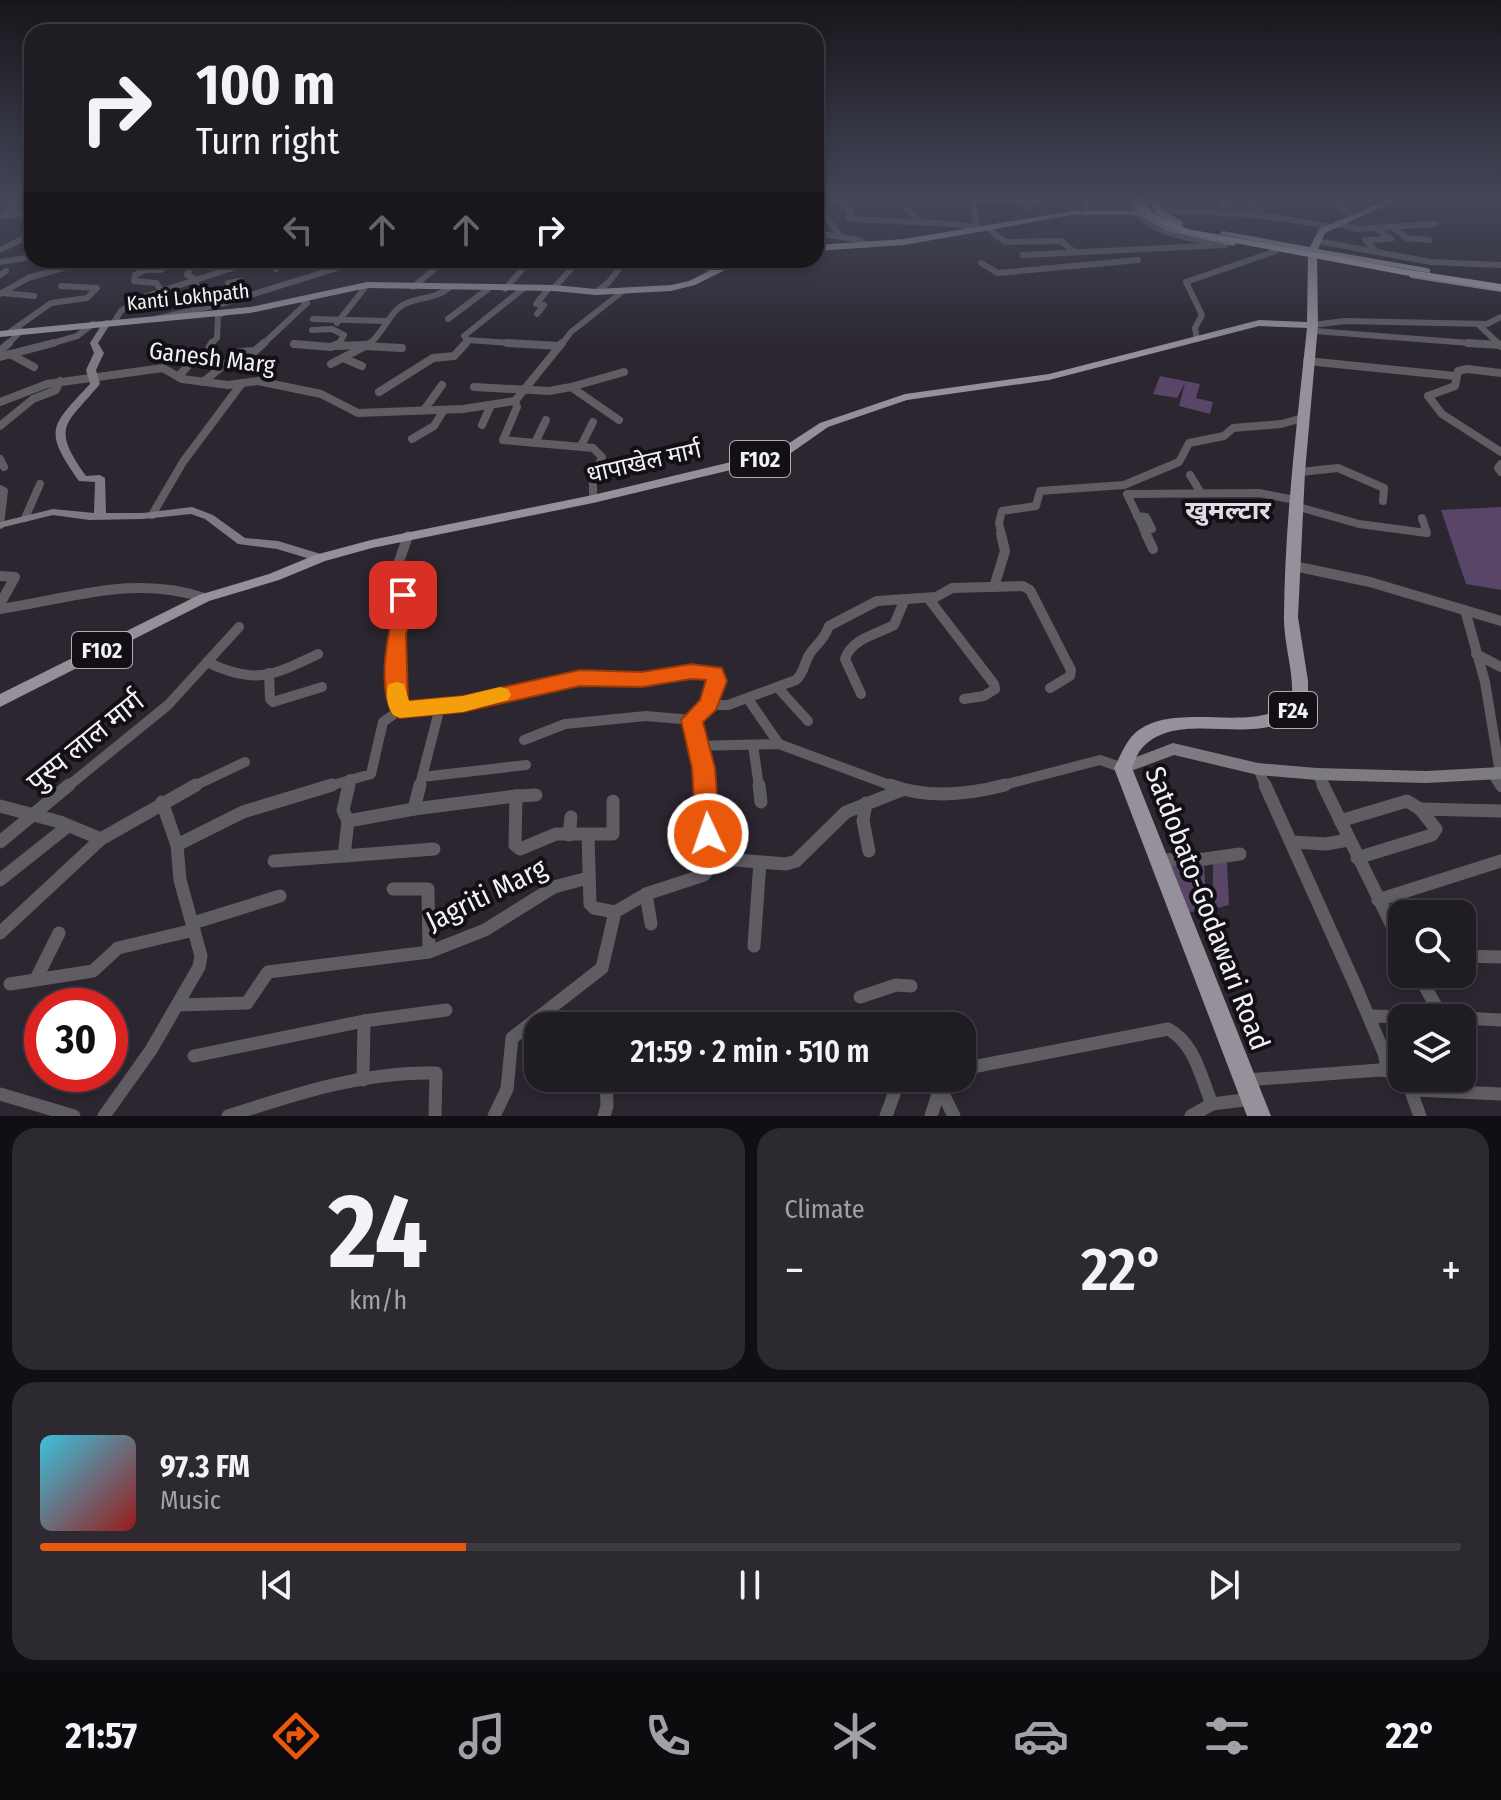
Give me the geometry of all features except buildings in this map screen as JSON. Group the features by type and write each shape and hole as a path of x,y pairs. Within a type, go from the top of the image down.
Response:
{"highway":[{"path":"1303,250 1501,286"}],"main road":[{"path":"1270,250 1314,252"},
{"name":"F24","path":"1312,328 1314,252"},
{"name":"Kanti Lokhpath","path":"11,333 223,313 303,301 367,285 623,291 671,288 692,283 725,268"},
{"path":"100,516 100,478 83,479 61,450 58,440 61,423 95,384 90,376 99,353 94,343 111,323"},
{"name":"धापाखेल मार्ग","path":"0,701 204,598 274,577 320,558 765,458 795,446 824,425 905,397 1049,377 1259,323 1312,328"},
{"name":"Satdobato-Godawari Road","path":"1251,1098 1123,768 1127,752 1137,739 1159,727 1184,723 1249,724 1279,719 1300,702 1302,682 1291,621 1295,503 1312,328"},
{"path":"0,525 63,511 100,516 192,510 209,517 242,541 278,545 320,558"},
{"path":"1123,768 1173,749 1258,769 1317,774 1498,777"}],"street":[{"path":"1023,255 1156,250"},
{"path":"1197,339 1195,328 1202,315 1186,282 1276,251"},
{"path":"1314,252 1377,252 1429,263 1501,265"},
{"path":"968,257 985,263 998,273 1138,260"},
{"path":"0,262 24,258"},
{"path":"1448,258 1458,266"},
{"path":"2,294 28,278 63,268"},
{"path":"161,290 156,283 134,281 136,274 163,268"},
{"path":"191,268 187,275 196,280 201,292 199,308"},
{"path":"111,323 125,306 220,268"},
{"path":"155,319 243,298 338,268"},
{"path":"413,287 435,268"},
{"path":"505,289 523,268"},
{"path":"537,314 544,305 536,304 571,268"},
{"path":"596,292 620,268"},
{"path":"706,268 714,271"},
{"path":"130,288 142,281"},
{"path":"0,282 17,284"},
{"path":"228,283 241,282 243,298"},
{"path":"338,322 367,285"},
{"path":"61,286 97,288 87,298 51,303 11,333 0,354 77,336 93,324"},
{"path":"331,364 358,353 382,333 388,321 404,304 433,301 449,288"},
{"path":"524,288 464,336 468,340 559,346"},
{"path":"448,319 488,289"},
{"path":"593,499 593,479 602,457 593,448 504,441 517,407 515,401 528,389 571,332 623,291"},
{"path":"2,294 34,296"},
{"path":"203,382 240,352 255,351 307,303 303,301"},
{"path":"178,377 194,359 206,355 210,344 217,338 218,316 223,313"},
{"path":"1312,328 1345,321 1478,324 1493,323 1501,317"},
{"path":"313,319 388,321"},
{"path":"1478,324 1500,344"},
{"path":"1312,328 1500,344"},
{"path":"312,330 332,329 344,335 340,344 335,346"},
{"path":"379,392 433,358 454,356 468,340"},
{"path":"294,344 402,348"},
{"path":"10,354 34,367"},
{"path":"343,358 362,366"},
{"path":"1307,361 1455,376"},
{"name":"Ganesh Marg","path":"0,402 27,389 60,381 163,368 178,377 203,382 263,382 321,394 339,406 358,413 444,410 515,401"},
{"path":"1500,450 1457,425 1428,399 1433,392 1455,386 1458,371 1467,369 1501,373"},
{"path":"474,387 549,391 624,372"},
{"path":"0,426 33,399 56,390 60,381"},
{"path":"152,515 183,462 242,383"},
{"path":"424,410 442,385"},
{"path":"571,387 619,420"},
{"path":"482,425 491,405"},
{"path":"412,439 434,426 444,410"},
{"path":"994,587 1005,551 999,523 1002,511 1036,506 1040,491 1132,483 1161,467 1179,462 1185,448 1193,442 1224,436 1233,428 1281,424 1303,418"},
{"path":"535,443 546,420"},
{"path":"581,446 593,422"},
{"path":"1501,464 1498,468 1501,472"},
{"path":"1300,472 1332,468 1384,488 1383,501"},
{"path":"1190,475 1201,493"},
{"path":"25,518 40,484"},
{"path":"0,489 4,491 0,525"},
{"path":"1153,549 1127,494 1259,493 1359,524 1427,533 1422,518"},
{"path":"400,710 397,700 396,628 408,598 392,581 408,536"},
{"path":"1294,566 1370,582 1501,621"},
{"path":"0,576 15,577 0,607"},
{"path":"709,705 728,705 748,699 779,689 801,676 810,653 822,644 829,626 835,621 877,601 936,597 952,588 1023,586 1030,590 1071,670 1070,676 1050,688"},
{"path":"0,607 109,589 172,588 204,598"},
{"path":"928,598 994,684 995,689 990,693 964,699"},
{"path":"861,694 845,653 850,646 894,625 905,599"},
{"path":"1465,610 1485,682 1498,777"},
{"name":"पुस्प लाल मार्ग","path":"0,842 168,705 239,627"},
{"path":"207,662 240,677 269,673 318,654"},
{"path":"1476,654 1501,667"},
{"path":"177,845 243,812 371,774 383,722 400,710 440,707 580,678 642,680 709,671 714,673 717,681 709,705 692,720 646,716 565,724 524,740"},
{"path":"269,673 270,699 273,702 322,687"},
{"path":"779,689 808,721"},
{"path":"748,699 779,744"},
{"path":"414,809 440,707"},
{"path":"588,835 590,904 594,908 615,912 646,894 704,875 710,858 704,768 696,746 692,720"},
{"path":"696,746 779,744 902,790 958,794 1100,760 1123,768"},
{"path":"753,745 761,802"},
{"path":"0,933 101,839 162,802 245,762"},
{"path":"422,777 526,765"},
{"path":"1191,1116 1212,1104 1388,1071 1369,1016 1258,769"},
{"path":"1317,774 1388,919"},
{"path":"344,856 348,821 343,810 350,779"},
{"path":"710,858 786,864 796,861 846,812 902,790"},
{"path":"348,821 414,809 536,795"},
{"path":"516,796 517,848 553,835 615,833 613,801"},
{"path":"1340,821 1407,801 1420,809 1436,833 1357,858"},
{"path":"104,1116 151,1050 199,967 201,956 180,880 177,845 162,802"},
{"path":"866,803 863,832 869,851"},
{"path":"0,806 101,839"},
{"path":"1420,809 1501,811"},
{"path":"569,835 571,817"},
{"path":"0,880 68,826"},
{"path":"1292,842 1326,844 1348,840"},
{"path":"274,861 434,849"},
{"path":"1157,860 1205,859 1240,854"},
{"path":"1378,900 1501,861"},
{"path":"754,946 760,862"},
{"name":"Jagriti Marg","path":"178,1005 250,1002 264,973 429,952 485,930 554,887 588,878"},
{"path":"393,889 428,889 429,952"},
{"path":"646,894 651,924"},
{"path":"10,984 93,971 118,948 280,896"},
{"path":"494,1116 501,1108 507,1091 512,1038 602,968 615,912"},
{"path":"36,979 59,933"},
{"path":"1476,956 1501,957"},
{"path":"860,997 896,985 911,986"},
{"path":"194,1056 364,1021 446,1010"},
{"path":"1369,1016 1388,1016"},
{"path":"1476,1019 1501,1020"},
{"path":"363,1080 364,1021"},
{"path":"976,1066 1168,1029 1184,1041 1212,1104"},
{"path":"228,1116 363,1080 406,1072 436,1073 435,1116"},
{"path":"604,1116 606,1092"},
{"path":"886,1116 894,1092"},
{"path":"931,1116 936,1092"},
{"path":"941,1092 954,1116"},
{"path":"1411,1092 1420,1116"},
{"path":"1432,1092 1501,1094"},
{"path":"0,1094 74,1116"}],"shaded area":[{"path":"1160,376 1200,384 1196,398 1213,402 1210,414 1179,406 1185,383 1177,398 1153,394"},
{"path":"1501,507 1501,590 1466,584 1441,510"},
{"path":"1227,862 1229,905 1213,909 1213,864"},
{"path":"1168,864 1204,865 1207,911 1184,912"}],"slow traffic":[{"path":"397,690 400,710 463,704 500,695"}],"district":[{"name":"खुमल्टार","path":"1228,510"}],"route":[{"path":"403,595 408,598 407,603 396,628 397,700 400,710 463,704 580,678 642,680 691,672 714,673 717,681 709,705 692,720 696,746 704,768 708,834"}]}
